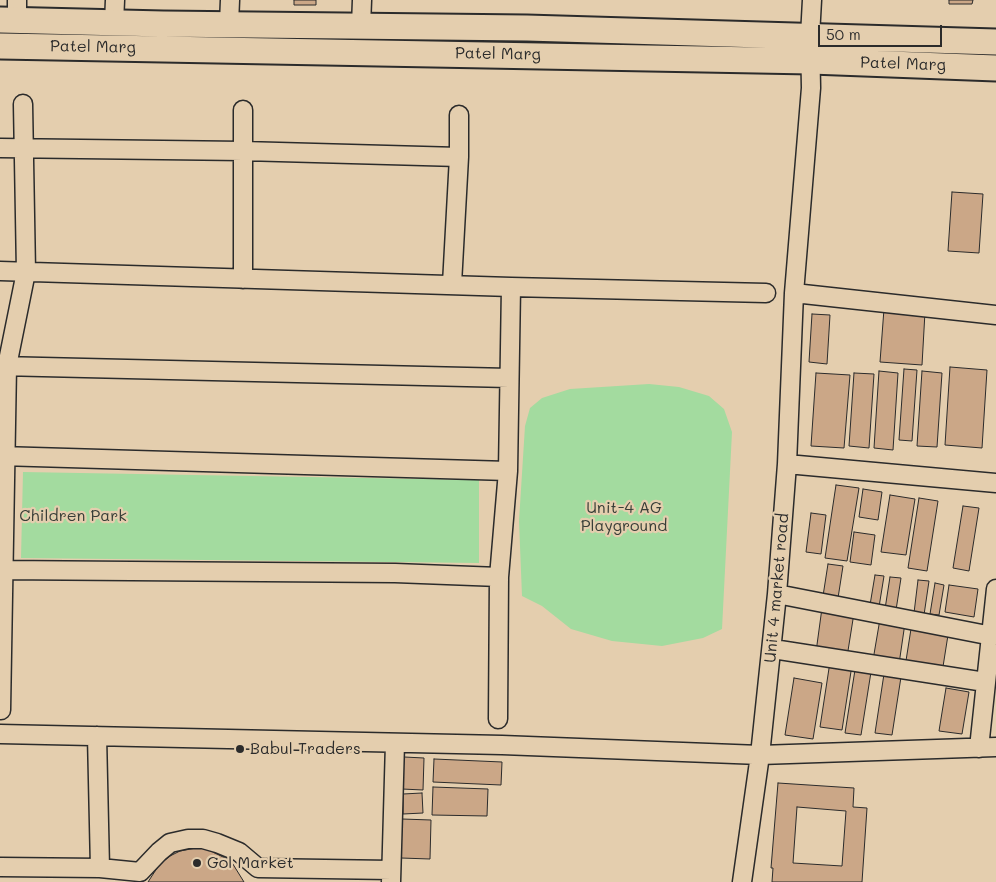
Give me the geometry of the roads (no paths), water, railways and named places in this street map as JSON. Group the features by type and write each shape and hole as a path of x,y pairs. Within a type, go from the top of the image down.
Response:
{"street":[{"path":"229,24 230,0"},
{"path":"362,0 362,26"},
{"name":"Unit 4 market road","path":"742,882 773,649 787,464 794,293 811,88 810,36 812,0"},
{"name":"Patel Marg","path":"11,13 114,12 229,24 810,36 996,42"},
{"name":"Patel Marg","path":"0,46 811,61 996,68"},
{"path":"1,710 4,366 26,272 23,104"},
{"path":"243,110 243,278"},
{"path":"452,284 459,157 459,116"},
{"path":"0,148 243,151 459,157"},
{"path":"0,271 766,293"},
{"path":"498,719 499,576 508,471 512,287"},
{"path":"794,293 996,316"},
{"path":"4,366 509,378"},
{"path":"2,457 508,471"},
{"path":"787,464 996,483"},
{"path":"2,570 395,573 499,576"},
{"path":"0,734 395,743 760,755 987,747 985,682 992,636 996,589"},
{"path":"777,594 992,636"},
{"path":"773,649 985,682"},
{"path":"96,736 100,868"},
{"path":"0,867 100,868 140,872 170,843 203,840 217,843 239,852 258,868 391,876 395,743"}],"place":[{"name":"Babul Traders","path":"240,749"},
{"name":"Gol Market","path":"197,863"}],"park label":[{"name":"Children Park","path":"73,516"},
{"name":"Unit-4 AG Playground","path":"624,517"}]}
